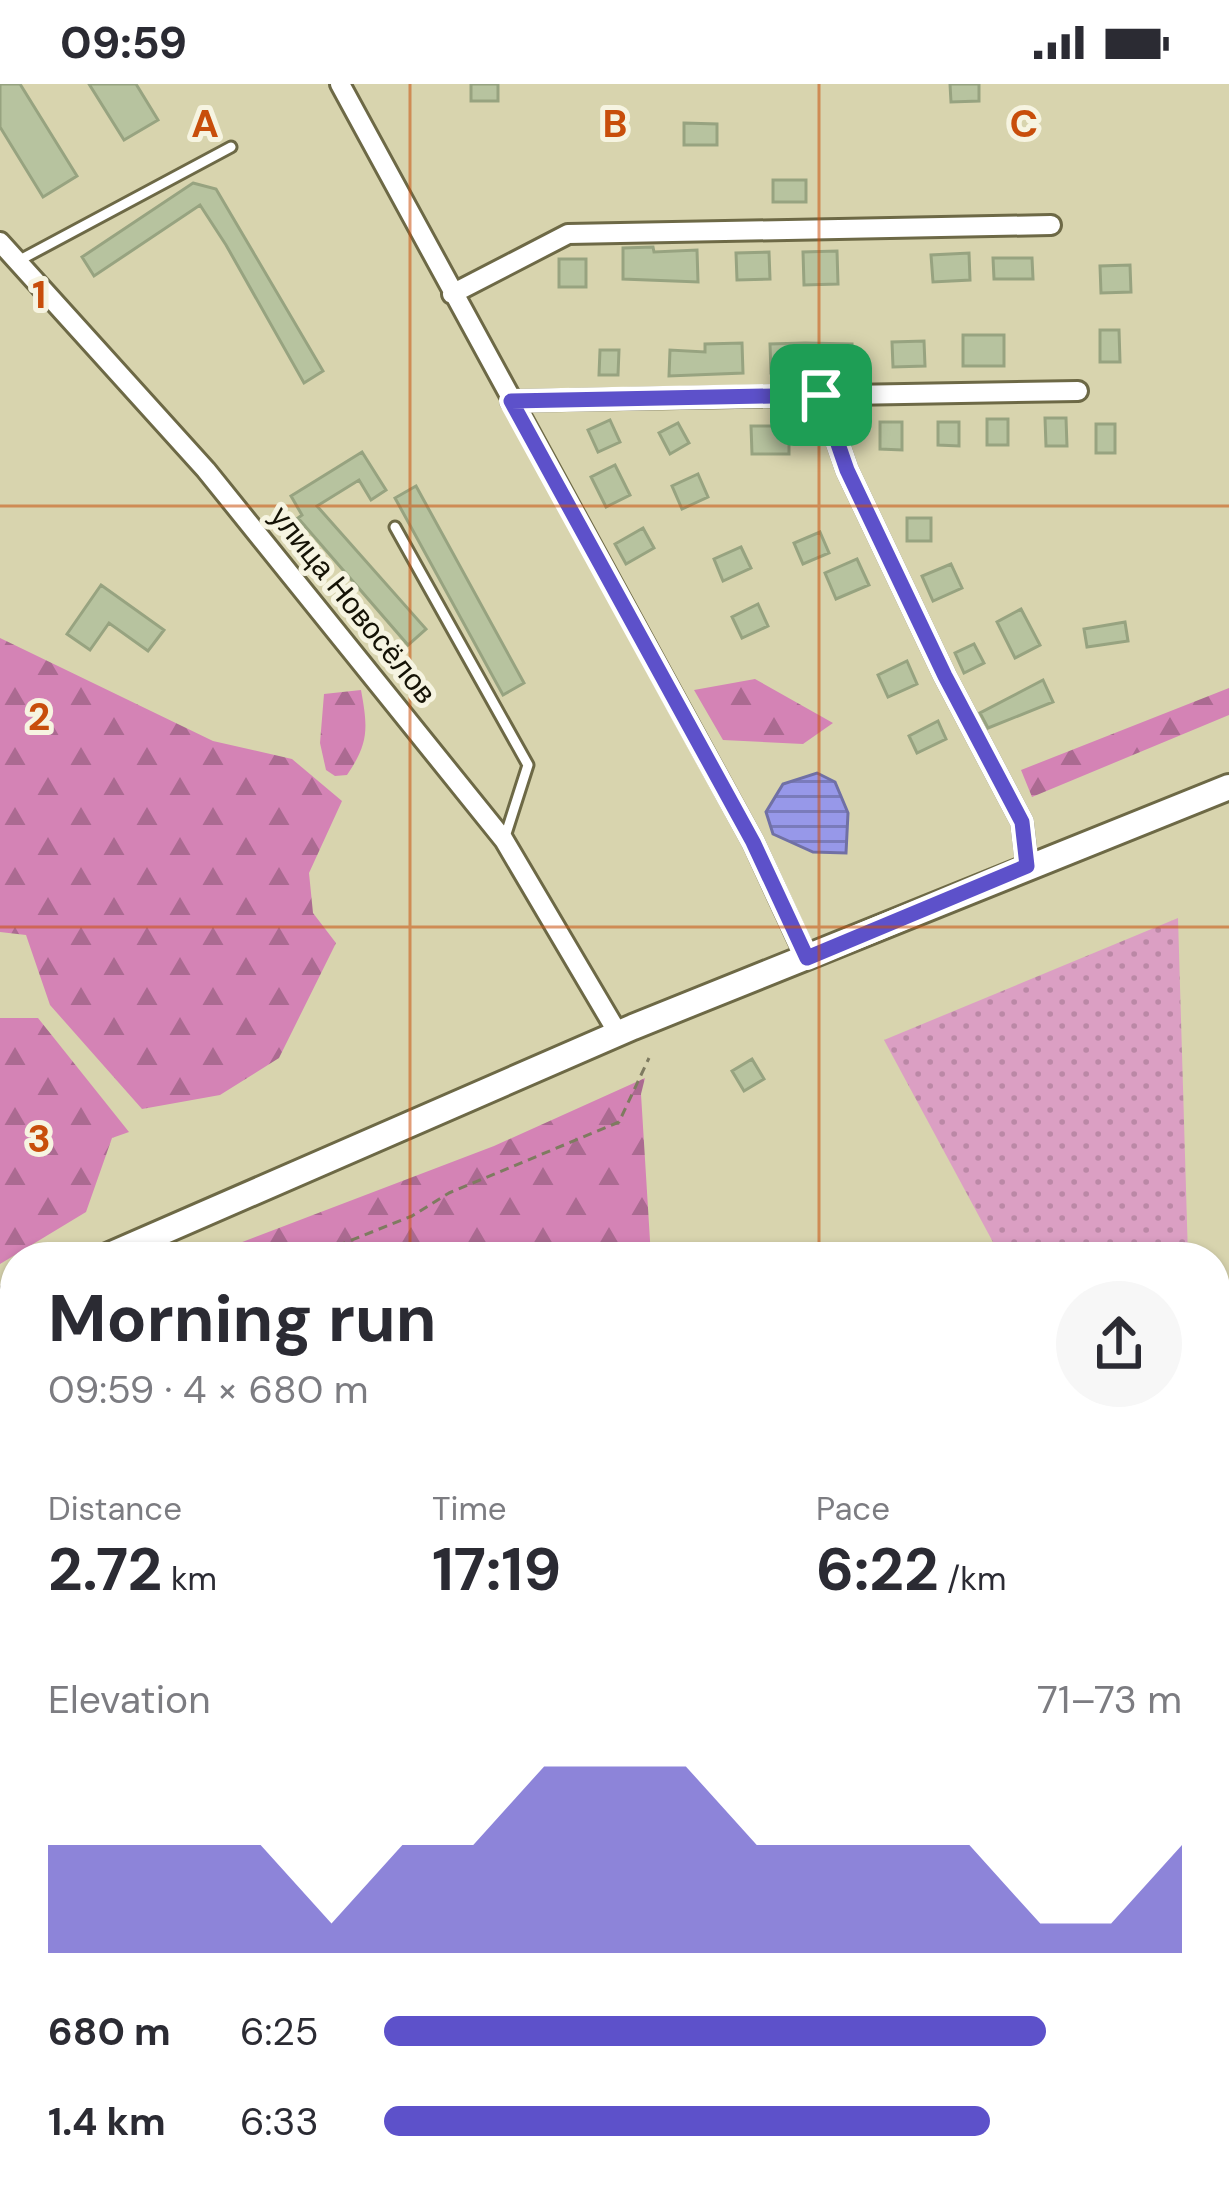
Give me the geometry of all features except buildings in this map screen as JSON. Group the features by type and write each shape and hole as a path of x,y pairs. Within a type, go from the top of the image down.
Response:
{"street":[{"path":"340,84 753,842 807,958"},
{"path":"452,294 568,234 1052,224"},
{"name":"улица Новосёлов","path":"0,242 206,470 504,840 619,1035"},
{"path":"511,401 1078,391"},
{"path":"821,395 847,470 945,676 1022,822 1027,866"},
{"path":"139,1242 619,1035 1229,787"}],"lane":[{"path":"18,261 231,147"},
{"path":"395,526 528,765 504,840"}],"path":[{"path":"347,1242 619,1122 649,1058"}],"shaded area":[{"path":"1178,918 1188,1242 993,1242 884,1040"}],"green space":[{"path":"0,638 213,741 292,759 342,801 309,873 313,913 336,943 279,1058 220,1095 142,1109 50,1005 26,935 0,932"},
{"path":"755,679 833,723 803,744 723,740 694,690"},
{"path":"1229,688 1229,715 1032,797 1021,770"},
{"path":"361,690 363,744 347,775 335,776 326,770 320,743 324,694"},
{"path":"0,1018 38,1018 129,1132 112,1138 86,1212 36,1242 0,1242"},
{"path":"645,1078 641,1094 650,1242 242,1242 494,1146"}],"water":[{"path":"817,773 835,782 848,813 846,853 813,852 773,834 766,812 783,784"}],"route":[{"path":"821,395 847,470 945,676 1022,822 1027,866 807,958 753,842 511,401 821,395"}]}
